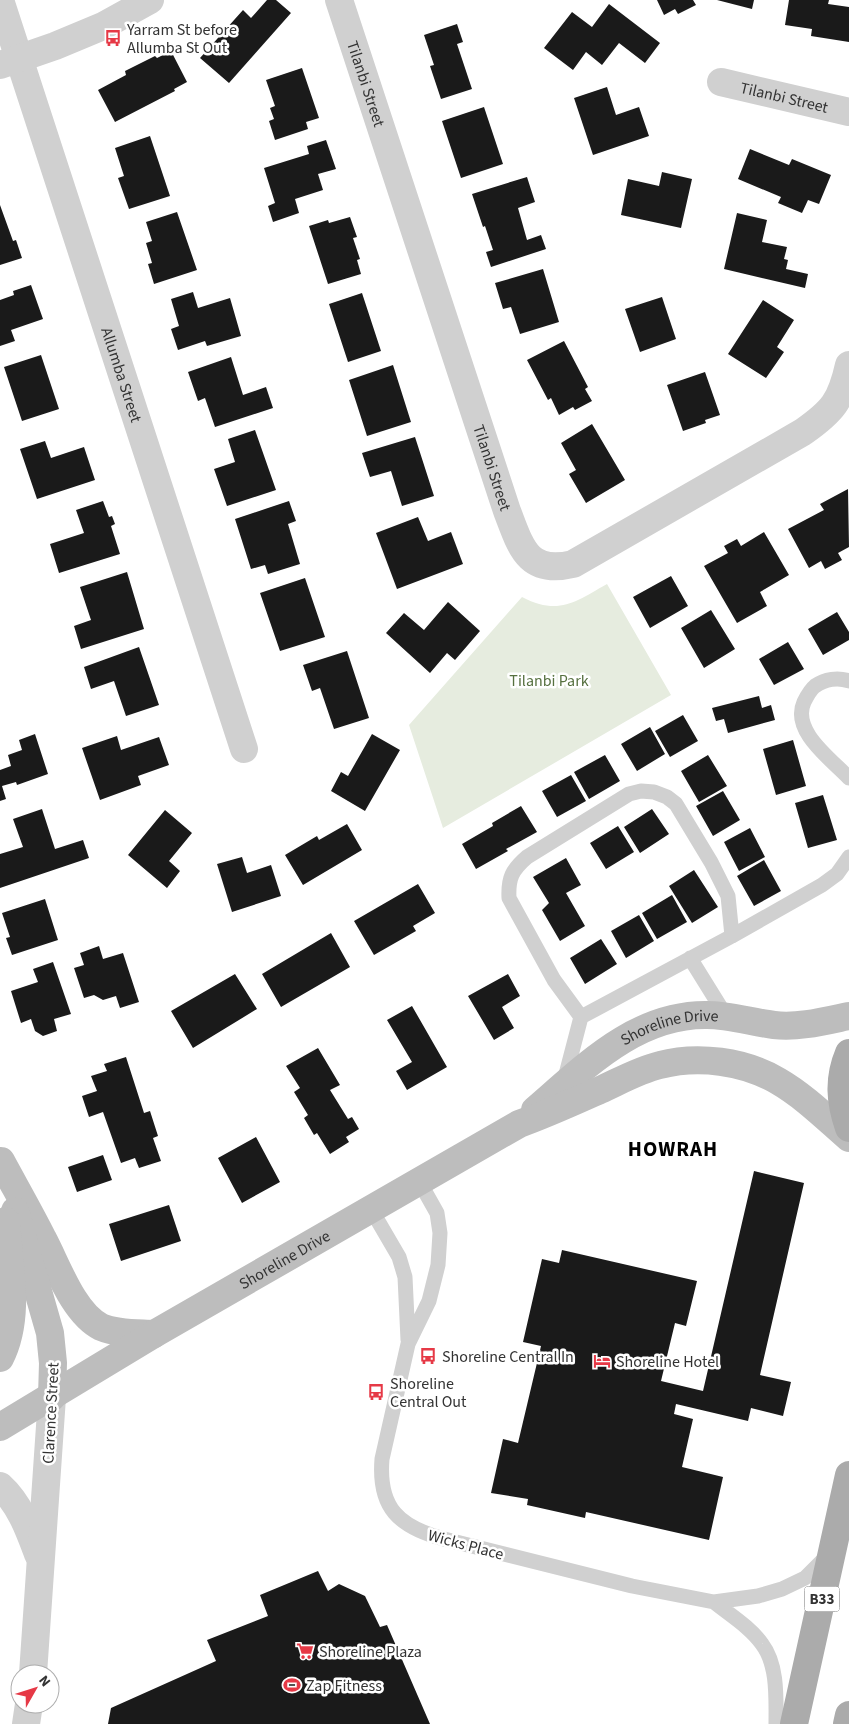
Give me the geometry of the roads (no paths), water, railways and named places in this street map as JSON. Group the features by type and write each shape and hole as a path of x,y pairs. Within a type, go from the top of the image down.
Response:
{"main road":[{"name":"Shoreline Drive","path":"519,1124 602,1053 624,1038 652,1024 691,1015 726,1016 775,1025 794,1025 849,1016"},
{"path":"849,1053 843,1068 840,1087 841,1100 849,1128"},
{"name":"Shoreline Drive","path":"0,1427 154,1334 519,1124 556,1110 647,1069 679,1062 700,1060 745,1068 778,1081 806,1101 849,1138"},
{"path":"0,1160 43,1239 70,1295 83,1311 96,1324 104,1328 154,1334"},
{"path":"0,1160 12,1304 9,1332 0,1358"},
{"name":"Clarence Street","path":"0,1160 50,1333 53,1363 52,1397"},
{"name":"B33","path":"794,1724 849,1475"},
{"path":"847,1724 849,1715"}],"street":[{"name":"Allumba Street","path":"0,0 10,62 244,749"},
{"path":"10,62 103,26 150,0"},
{"name":"Tilanbi Street","path":"339,0 507,511 520,544 529,558 543,565 558,568 573,564 803,432 824,418 836,403 845,382 849,365"},
{"name":"Tilanbi Street","path":"721,82 849,112"},
{"name":"Clarence Street","path":"34,1664 52,1397"},
{"path":"0,1486 12,1499 24,1520 40,1560"}],"lane":[{"path":"849,681 836,679 825,681 815,686 807,695 803,705 802,717 804,729 811,740 849,778"},
{"path":"581,1016 554,980 509,898 508,885 511,874 527,857 630,794 641,791 654,792 676,804 711,862 728,896 732,936"},
{"path":"563,1086 581,1016 732,936 822,885 837,874 849,857"},
{"path":"690,958 726,1016"},
{"name":"Wicks Place","path":"419,1181 437,1213 440,1233 438,1265 428,1301 408,1344 382,1459 380,1475 385,1496 401,1521 423,1534 632,1586 714,1602"},
{"name":"Wicks Place","path":"371,1209 399,1257 405,1277 408,1344"},
{"path":"714,1602 758,1596 782,1590 805,1578 833,1550"},
{"path":"714,1602 746,1627 763,1644 772,1666 776,1724"}],"place":[{"name":"Yarram St before Allumba St Out","path":"113,38"},
{"name":"Shoreline Central In","path":"428,1356"},
{"name":"Shoreline Hotel","path":"602,1361"},
{"name":"Shoreline Central Out","path":"376,1392"},
{"name":"Shoreline Plaza","path":"305,1651"},
{"name":"Zap Fitness","path":"292,1685"}],"district":[{"name":"HOWRAH","path":"673,1149"}],"park label":[{"name":"Tilanbi Park","path":"549,680"}]}
